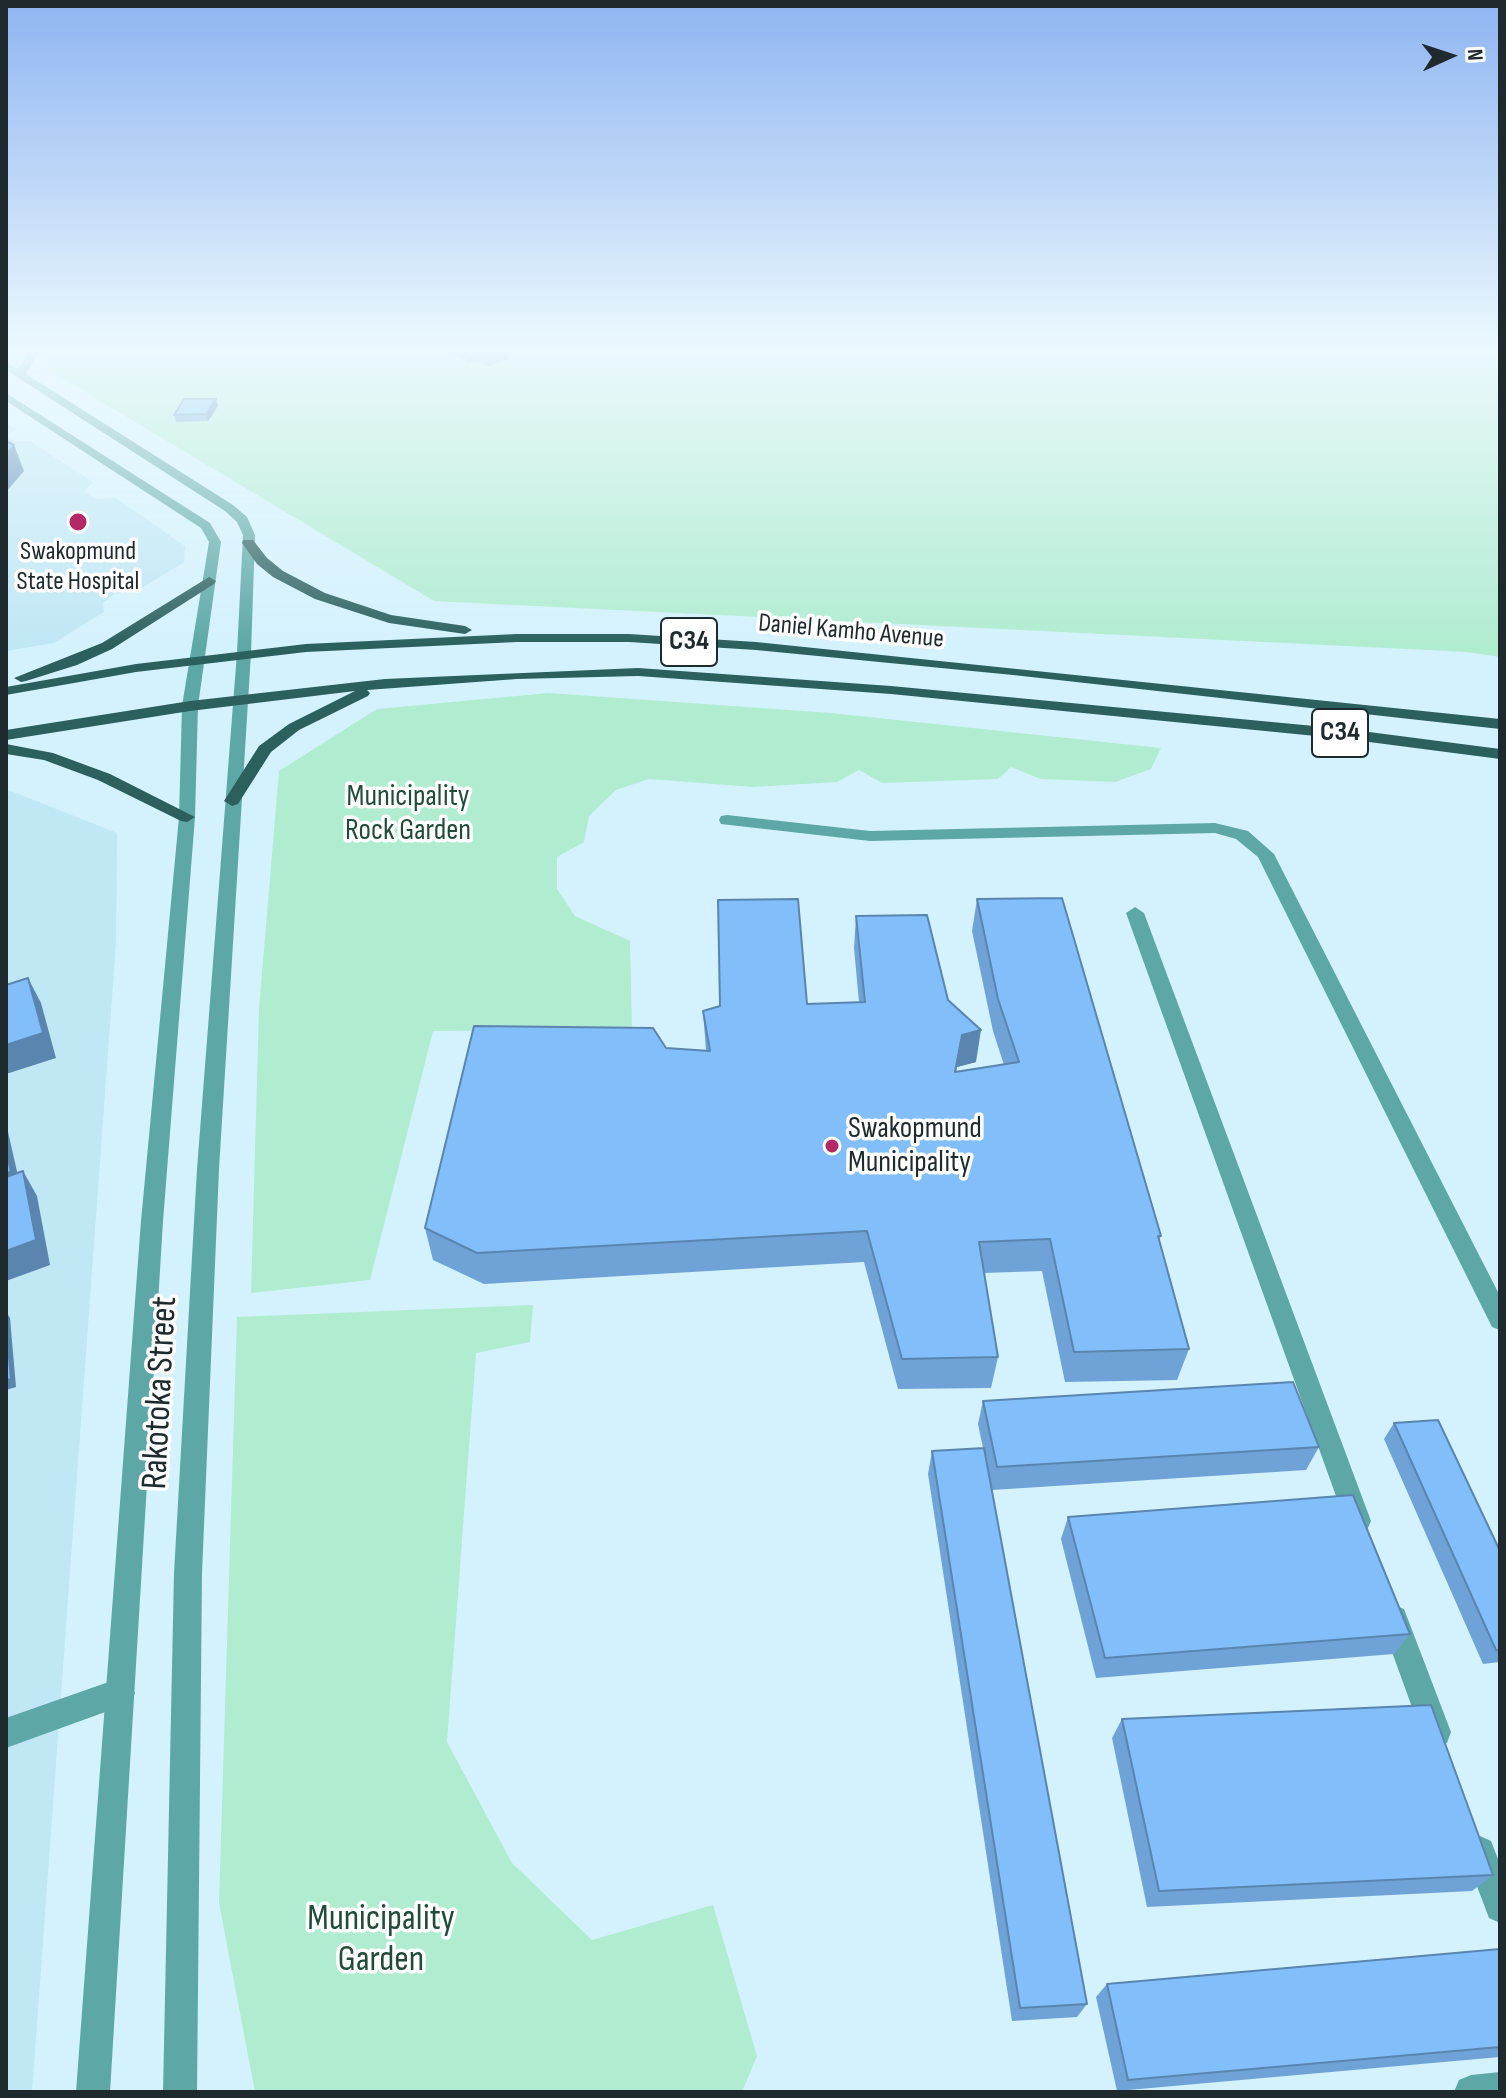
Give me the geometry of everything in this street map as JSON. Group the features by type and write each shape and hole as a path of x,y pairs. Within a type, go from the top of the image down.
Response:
{"main road":[{"path":"248,543 262,561 278,574 320,596 389,619 461,630 558,638"},
{"path":"6,682 72,662 107,646 209,581"},
{"name":"Daniel Kamho Avenue","path":"196,660 357,644 629,638 756,646 1500,724"},
{"name":"C34","path":"6,691 196,660"},
{"name":"Daniel Kamho Avenue","path":"241,699 385,683 638,672 936,695 1346,734 1500,754"},
{"path":"232,801 265,749 294,727 385,683"},
{"name":"C34","path":"6,735 241,699"},
{"path":"6,749 47,756 104,777 187,817"}],"street":[{"name":"Rakotoka Street","path":"89,450 206,526 215,542 190,706 187,817 152,1221 93,2092"},
{"path":"138,450 229,508 243,520 248,543"},
{"name":"Rakotoka Street","path":"180,2092 189,1558 208,1169 244,653 248,543"},
{"path":"727,820 870,836 1215,828 1242,835 1265,854 1500,1320"},
{"path":"1135,913 1369,1551"},
{"path":"1385,1595 1445,1758"},
{"path":"6,1733 120,1693"},
{"path":"1473,1833 1500,1907"},
{"path":"1471,2092 1500,2089"}],"shaded area":[{"name":"Swakopmund State Hospital","path":"6,450 44,450 93,482 84,492 96,499 116,498 185,546 184,562 139,590 115,594 103,603 104,612 54,643 6,651"},
{"path":"6,789 117,833 116,943 32,2092 6,2092"}],"green space":[{"path":"182,450 1500,450 1500,657 1467,652 434,601"},
{"name":"Municipality Rock Garden","path":"549,693 831,713 1161,748 1151,769 1115,782 1041,779 1011,767 998,779 882,783 859,770 837,782 753,787 649,779 616,790 589,816 584,842 557,857 557,889 575,916 630,941 632,1030 433,1031 370,1280 251,1293 259,1009 279,771 377,709"},
{"name":"Municipality Garden","path":"533,1305 530,1342 476,1353 447,1742 512,1863 592,1940 713,1905 757,2056 742,2092 255,2092 219,1903 237,1317"}],"building":[{"path":"1062,898 1161,1236 1158,1236 1189,1349 1074,1352 1050,1239 979,1242 998,1357 902,1359 867,1231 477,1253 425,1228 474,1026 653,1028 666,1048 710,1051 703,1011 720,1006 718,900 798,899 807,1004 865,1002 856,916 927,915 948,1000 981,1030 962,1035 955,1072 1019,1062 998,999 977,899"},
{"path":"28,978 43,1033 6,1045 6,985"},
{"path":"6,1150 11,1172 6,1173"},
{"path":"23,1171 36,1240 6,1251 6,1177"},
{"path":"6,1326 11,1379 6,1380"},
{"path":"1293,1382 1319,1447 997,1467 983,1401"},
{"path":"1438,1420 1500,1551 1500,1650 1496,1650 1394,1423"},
{"path":"984,1448 1087,2004 1020,2008 932,1451"},
{"path":"1353,1495 1410,1634 1105,1658 1068,1517"},
{"path":"1431,1705 1493,1875 1159,1891 1122,1719"},
{"path":"1500,1949 1500,2047 1128,2080 1107,1984"}],"place":[{"name":"Swakopmund State Hospital","path":"78,522"},
{"name":"Swakopmund Municipality","path":"832,1146"}]}
